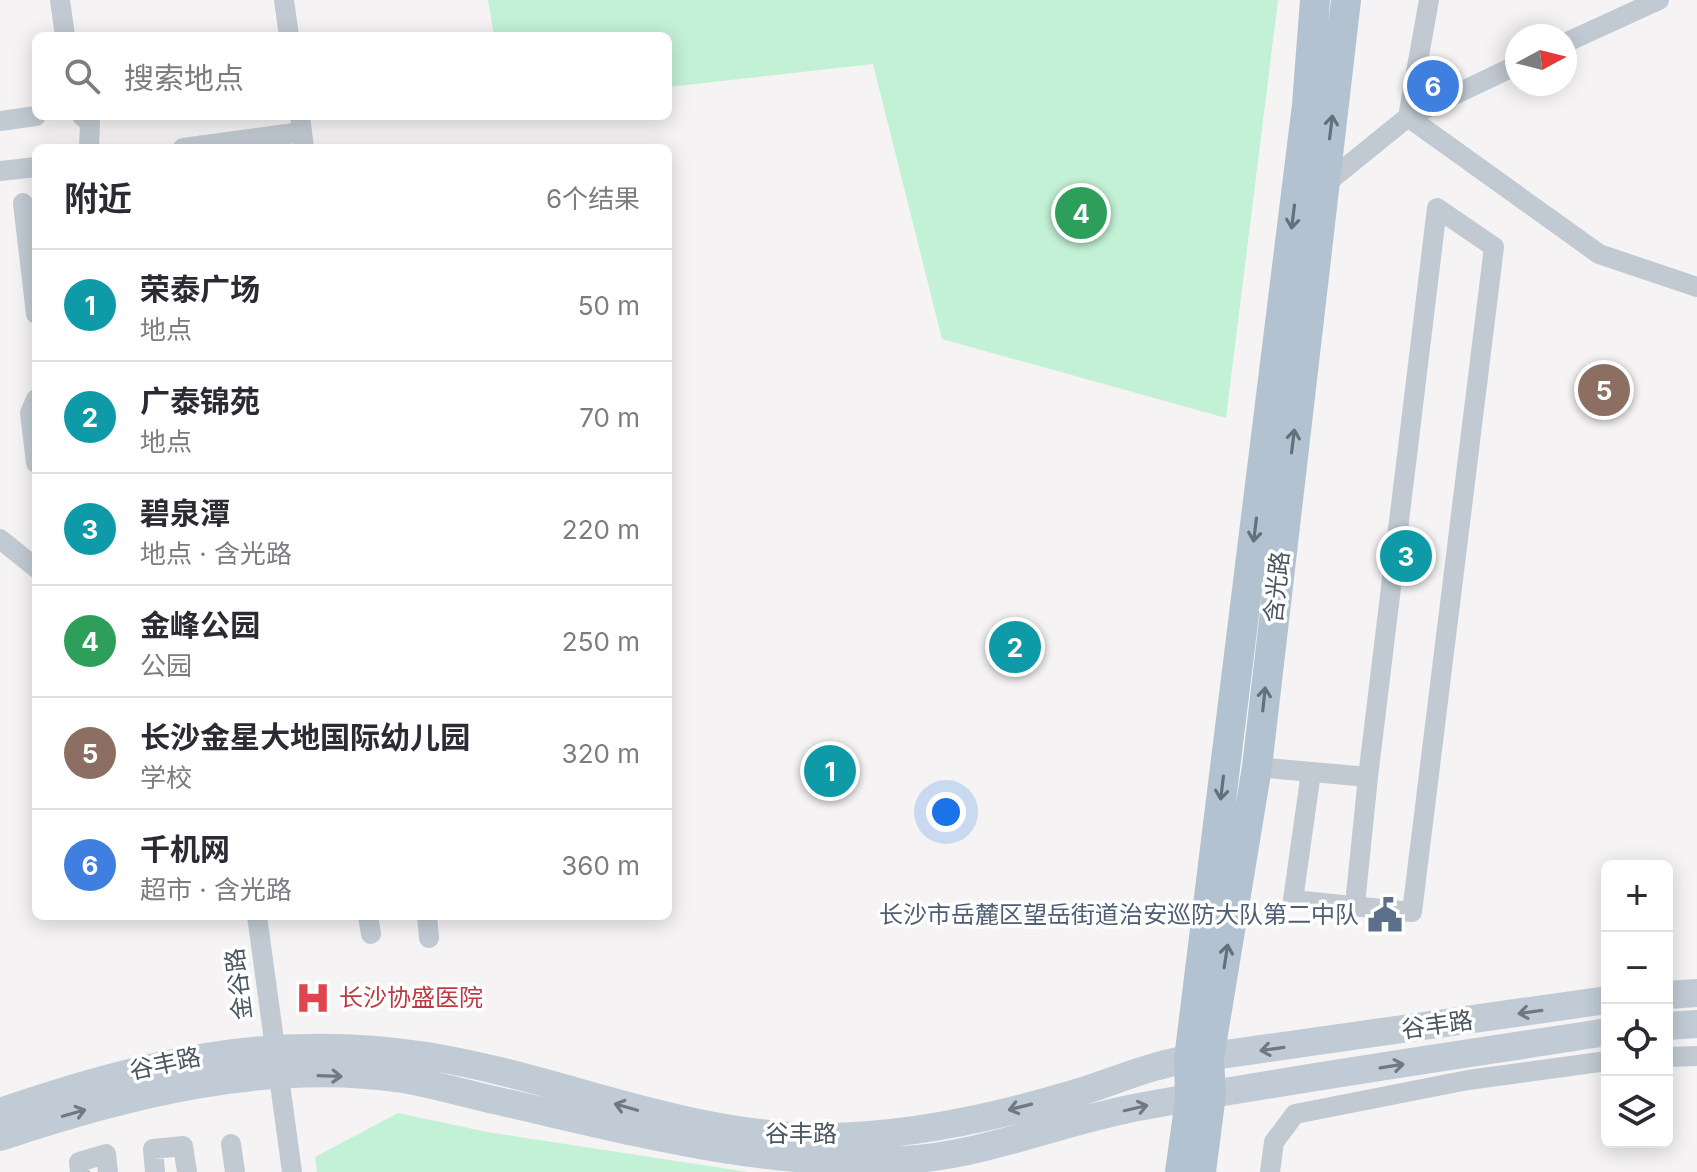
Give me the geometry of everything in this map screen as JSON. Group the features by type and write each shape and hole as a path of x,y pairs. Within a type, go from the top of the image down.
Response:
{"main road":[{"name":"含光路","path":"1201,1172 1199,1058 1307,105 1315,0"},
{"name":"含光路","path":"1199,1058 1257,767 1346,0"},
{"name":"含光路","path":"1180,1172 1200,1097"}],"street":[{"path":"60,0 64,32"},
{"path":"284,0 288,32"},
{"path":"1408,117 1429,0"},
{"path":"1577,38 1659,0"},
{"path":"1324,185 1408,117 1505,71"},
{"path":"0,121 32,117"},
{"path":"1408,117 1599,254 1697,287"},
{"path":"87,120 90,123 89,144"},
{"path":"213,144 302,132"},
{"path":"0,171 32,167"},
{"path":"23,203 32,280"},
{"path":"1311,772 1293,900 1412,912 1494,247 1437,208 1355,904"},
{"path":"32,408 32,430"},
{"path":"0,539 32,565"},
{"path":"1257,767 1368,777"},
{"name":"金谷路","path":"258,920 292,1172"},
{"path":"427,920 429,938"},
{"path":"1673,995 1697,993"},
{"name":"谷丰路","path":"0,1137 275,1060 348,1047 430,1057 661,1117 750,1134 826,1137 950,1124 1067,1096 1199,1058 1601,1001"},
{"path":"1673,1026 1697,1024"},
{"name":"谷丰路","path":"0,1112 105,1076 231,1050 275,1060 401,1079 750,1154 816,1160 906,1160 994,1147 1141,1106 1601,1033"},
{"path":"1673,1057 1697,1056"},
{"path":"1270,1172 1274,1142 1295,1114 1468,1080 1601,1062"},
{"path":"231,1144 235,1172"},
{"path":"155,1172 153,1149 183,1146 187,1172"},
{"path":"80,1172 79,1162 106,1154 108,1172"}],"green space":[{"path":"488,0 1278,0 1226,418 942,339 873,64 672,87 672,32 493,32"},
{"path":"398,1113 487,1132 748,1172 317,1172 315,1157"}],"place":[{"name":"千机网","path":"1433,86"},
{"name":"金峰公园","path":"1081,213"},
{"name":"长沙金星大地国际幼儿园","path":"1604,390"},
{"name":"碧泉潭","path":"1406,556"},
{"name":"广泰锦苑","path":"1015,647"},
{"name":"荣泰广场","path":"830,771"},
{"name":"长沙市岳麓区望岳街道治安巡防大队第二中队","path":"1385,915"},
{"name":"长沙协盛医院","path":"313,998"}]}
